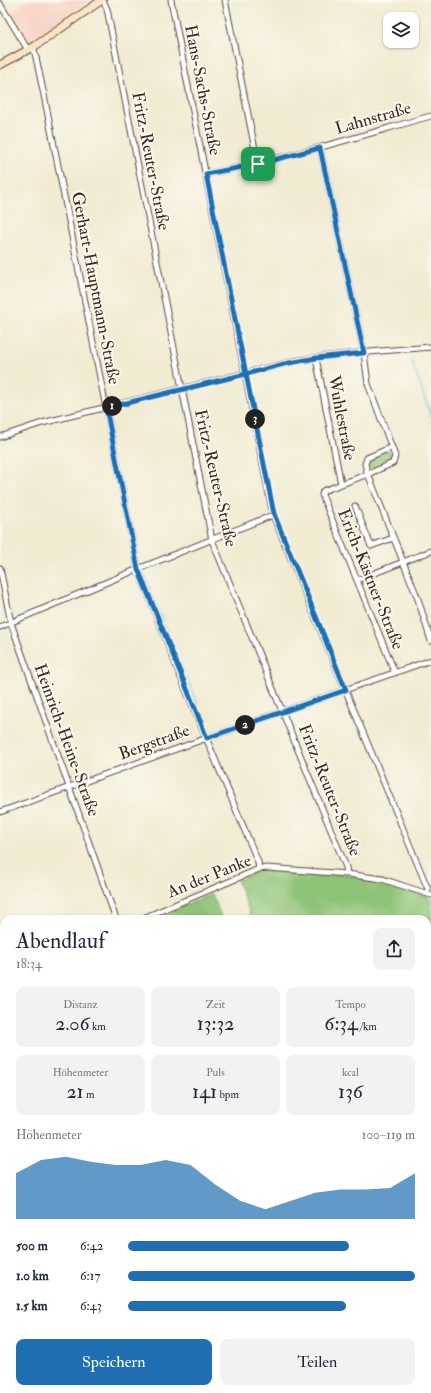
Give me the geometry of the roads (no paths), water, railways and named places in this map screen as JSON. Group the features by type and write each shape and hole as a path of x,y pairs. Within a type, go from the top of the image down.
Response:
{"main road":[{"path":"0,65 30,49 102,0"}],"street":[{"name":"Fritz-Reuter-Straße","path":"102,0 107,9 212,540 346,867 346,874"},
{"name":"Hans-Sachs-Straße","path":"171,0 274,514 429,894"},
{"path":"225,0 258,164"},
{"name":"Gerhart-Hauptmann-Straße","path":"0,4 30,49 35,53 138,569 258,862 259,869"},
{"name":"Lahnstraße","path":"206,174 258,164 431,116"},
{"path":"320,148 364,353 368,384 395,456 394,462 341,484"},
{"path":"0,437 42,423 295,361 431,347"},
{"name":"Wuhlestraße","path":"316,358 341,484"},
{"path":"392,447 368,456 365,459 365,466 418,598 431,641"},
{"name":"Erich-Kästner-Straße","path":"341,484 323,491 322,495 395,674"},
{"path":"355,506 371,546 393,538"},
{"path":"0,627 274,514"},
{"path":"357,580 431,552"},
{"name":"Heinrich-Heine-Straße","path":"0,568 11,622 115,915"},
{"name":"Bergstraße","path":"0,812 207,738 395,674 431,660"},
{"name":"An der Panke","path":"150,915 259,869 267,868 346,874 382,879 429,894"}],"waterway":[{"path":"412,361 431,417"},
{"path":"145,576 150,590"},
{"path":"153,596 157,608"},
{"path":"159,613 163,621"},
{"path":"163,623 182,669"},
{"path":"186,677 198,706"},
{"path":"200,712 209,732"}]}
